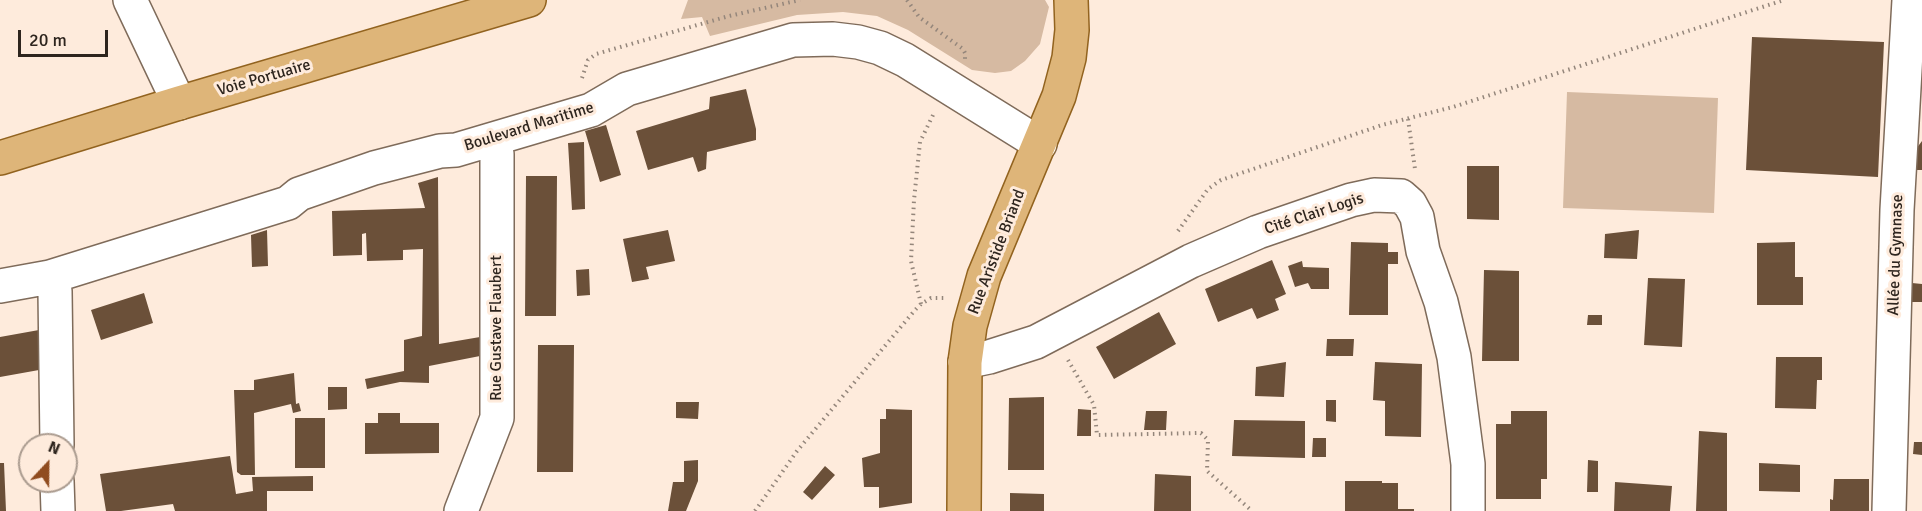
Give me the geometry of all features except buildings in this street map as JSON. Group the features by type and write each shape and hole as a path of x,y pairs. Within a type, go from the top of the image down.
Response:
{"main road":[{"name":"Voie Portuaire","path":"0,158 529,0"},
{"name":"Rue Aristide Briand","path":"964,511 965,362 970,326 984,276 1059,96 1069,58 1072,30 1070,1"}],"street":[{"path":"130,0 179,103"},
{"name":"Allée du Gymnase","path":"1889,511 1897,210 1912,122 1909,0"},
{"name":"Boulevard Maritime","path":"0,286 50,277 288,203 299,194 374,168 493,140 591,110 627,89 779,43 818,38 858,42 880,48 905,60 1040,144"},
{"name":"Rue Gustave Flaubert","path":"461,511 497,418 497,154 493,140"},
{"name":"Cité Clair Logis","path":"965,362 1036,342 1191,261 1258,231 1351,200 1374,195 1401,196"},
{"path":"1401,196 1410,204 1417,217 1423,251 1441,302 1454,357 1468,464 1468,511"},
{"path":"50,277 54,291 57,433"},
{"path":"57,493 58,511"}],"path":[{"path":"581,82 588,60 596,54 781,2 800,0"},
{"path":"908,0 919,17 963,49 965,64"},
{"path":"1175,235 1214,184 1351,135 1453,107 1784,0"},
{"path":"921,304 911,261 916,177 920,142 934,113"},
{"path":"1401,196 1416,176 1408,119"},
{"path":"755,511 797,452 921,304 931,298 948,299"},
{"path":"1052,333 1094,405 1097,435 1201,433 1208,440 1207,471 1252,511"}],"shaded area":[{"path":"688,0 1045,0 1049,7 1040,44 1025,61 1011,71 995,73 972,70 908,30 877,16 843,12 797,15 710,36 702,17 681,19"},
{"path":"1567,92 1718,98 1714,213 1563,208"}]}
